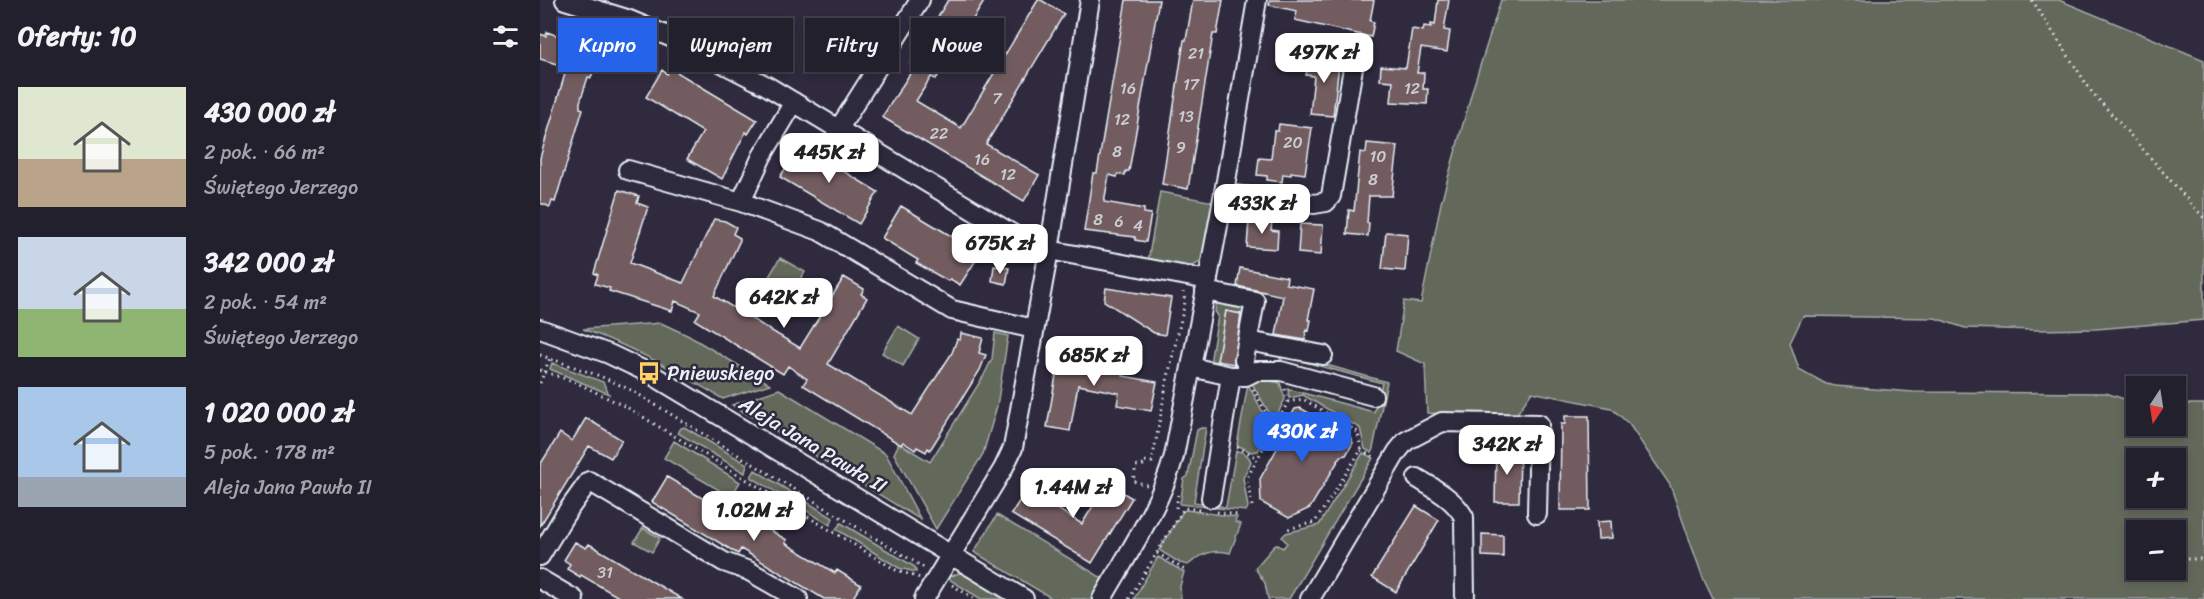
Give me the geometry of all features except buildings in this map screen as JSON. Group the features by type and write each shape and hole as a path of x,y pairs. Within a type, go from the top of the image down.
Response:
{"street":[{"path":"565,0 603,5 767,86 1029,244 1206,286 1255,302 1211,498"},
{"path":"838,130 920,0"},
{"path":"932,587 1003,469 1013,448 1049,250 1090,0"},
{"path":"1102,599 1163,488 1174,456 1224,194 1257,0"},
{"path":"1224,194 1314,204 1326,202 1331,196 1353,68"},
{"path":"741,202 762,156 794,102"},
{"path":"628,170 741,202 820,231 952,310 1034,330"},
{"name":"Aleja Jana Pawła II","path":"540,329 602,351 649,373 1024,599"},
{"path":"1248,341 1323,355"},
{"path":"1191,367 1281,371 1373,396"},
{"path":"1310,599 1406,441 1442,422 1539,424 1537,514"},
{"path":"1417,478 1448,497 1458,506 1464,517 1465,599"},
{"path":"540,556 589,481 724,562 749,571 798,599"},
{"path":"540,579 574,599"}],"path":[{"path":"2032,0 2091,91 2204,218"},
{"path":"1163,488 1133,481 1136,466 1143,465 1144,461 1152,462 1185,302 1183,289"},
{"path":"540,355 600,376 631,390 932,587"},
{"path":"540,383 542,371 550,358"},
{"path":"1240,370 1274,427"},
{"path":"542,371 577,383 628,408 896,570 932,587 975,599"},
{"path":"1252,506 1247,478 1288,402 1285,388"},
{"path":"1288,402 1303,399 1358,432 1361,450 1316,522 1288,529"},
{"path":"1237,447 1258,458"},
{"path":"1129,599 1184,508 1238,515"},
{"path":"1157,553 1185,570"},
{"path":"2186,559 2204,559"}],"green space":[{"path":"1501,0 2059,0 2204,60 2204,320 2096,329 2036,330 1965,328 1935,318 1803,316 1790,343 1799,369 1826,384 1835,386 1913,392 2106,393 2126,400 2126,436 2186,436 2186,404 2204,404 2204,599 1713,599 1703,578 1670,485 1629,424 1611,408 1532,392 1514,418 1427,413 1425,364 1396,351 1404,301 1421,303 1441,203 1473,88"},
{"path":"1160,192 1214,202 1202,260 1197,264 1184,267 1148,261"},
{"path":"780,258 805,272 792,294 767,280"},
{"path":"1217,300 1247,305 1245,314 1226,311 1218,360 1210,363 1218,316 1215,311"},
{"path":"661,323 689,336 770,384 723,399 655,361 583,329"},
{"path":"898,326 919,339 903,366 882,353"},
{"path":"995,333 1008,336 997,406 983,454 936,529 894,454 899,443 930,462 983,377 992,359"},
{"path":"1277,351 1387,382 1372,453 1365,449 1360,428 1303,395 1289,398 1288,389 1374,412 1382,383 1283,356 1281,361"},
{"path":"552,363 603,382 609,394 550,369"},
{"path":"1256,378 1280,383 1285,399 1274,421 1251,382"},
{"path":"1248,384 1270,426 1258,451 1251,452 1237,445"},
{"path":"779,389 886,454 921,520 732,405"},
{"path":"684,427 747,464 745,473 678,433"},
{"path":"1206,428 1194,502 1226,507 1236,451 1239,451 1247,455 1251,462 1243,478 1248,507 1246,511 1180,504 1197,430"},
{"path":"674,441 740,482 731,497 664,458"},
{"path":"1363,453 1373,458 1289,599 1268,599 1265,583 1255,568 1276,544 1283,548 1287,543 1282,537 1286,533 1319,525"},
{"path":"755,470 833,518 830,525 751,477"},
{"path":"1183,511 1237,517 1235,522 1241,524 1230,553 1208,553 1188,565 1180,563 1159,550"},
{"path":"997,515 1102,578 1093,599 1053,599 974,552"},
{"path":"841,523 915,567 916,572 899,568 836,529"},
{"path":"643,528 660,538 652,552 634,542"},
{"path":"1158,557 1184,572 1180,586 1181,599 1134,599"},
{"path":"959,573 967,575 1007,599 981,599 947,578"}],"place":[{"name":"Pniewskiego","path":"649,373"}]}
